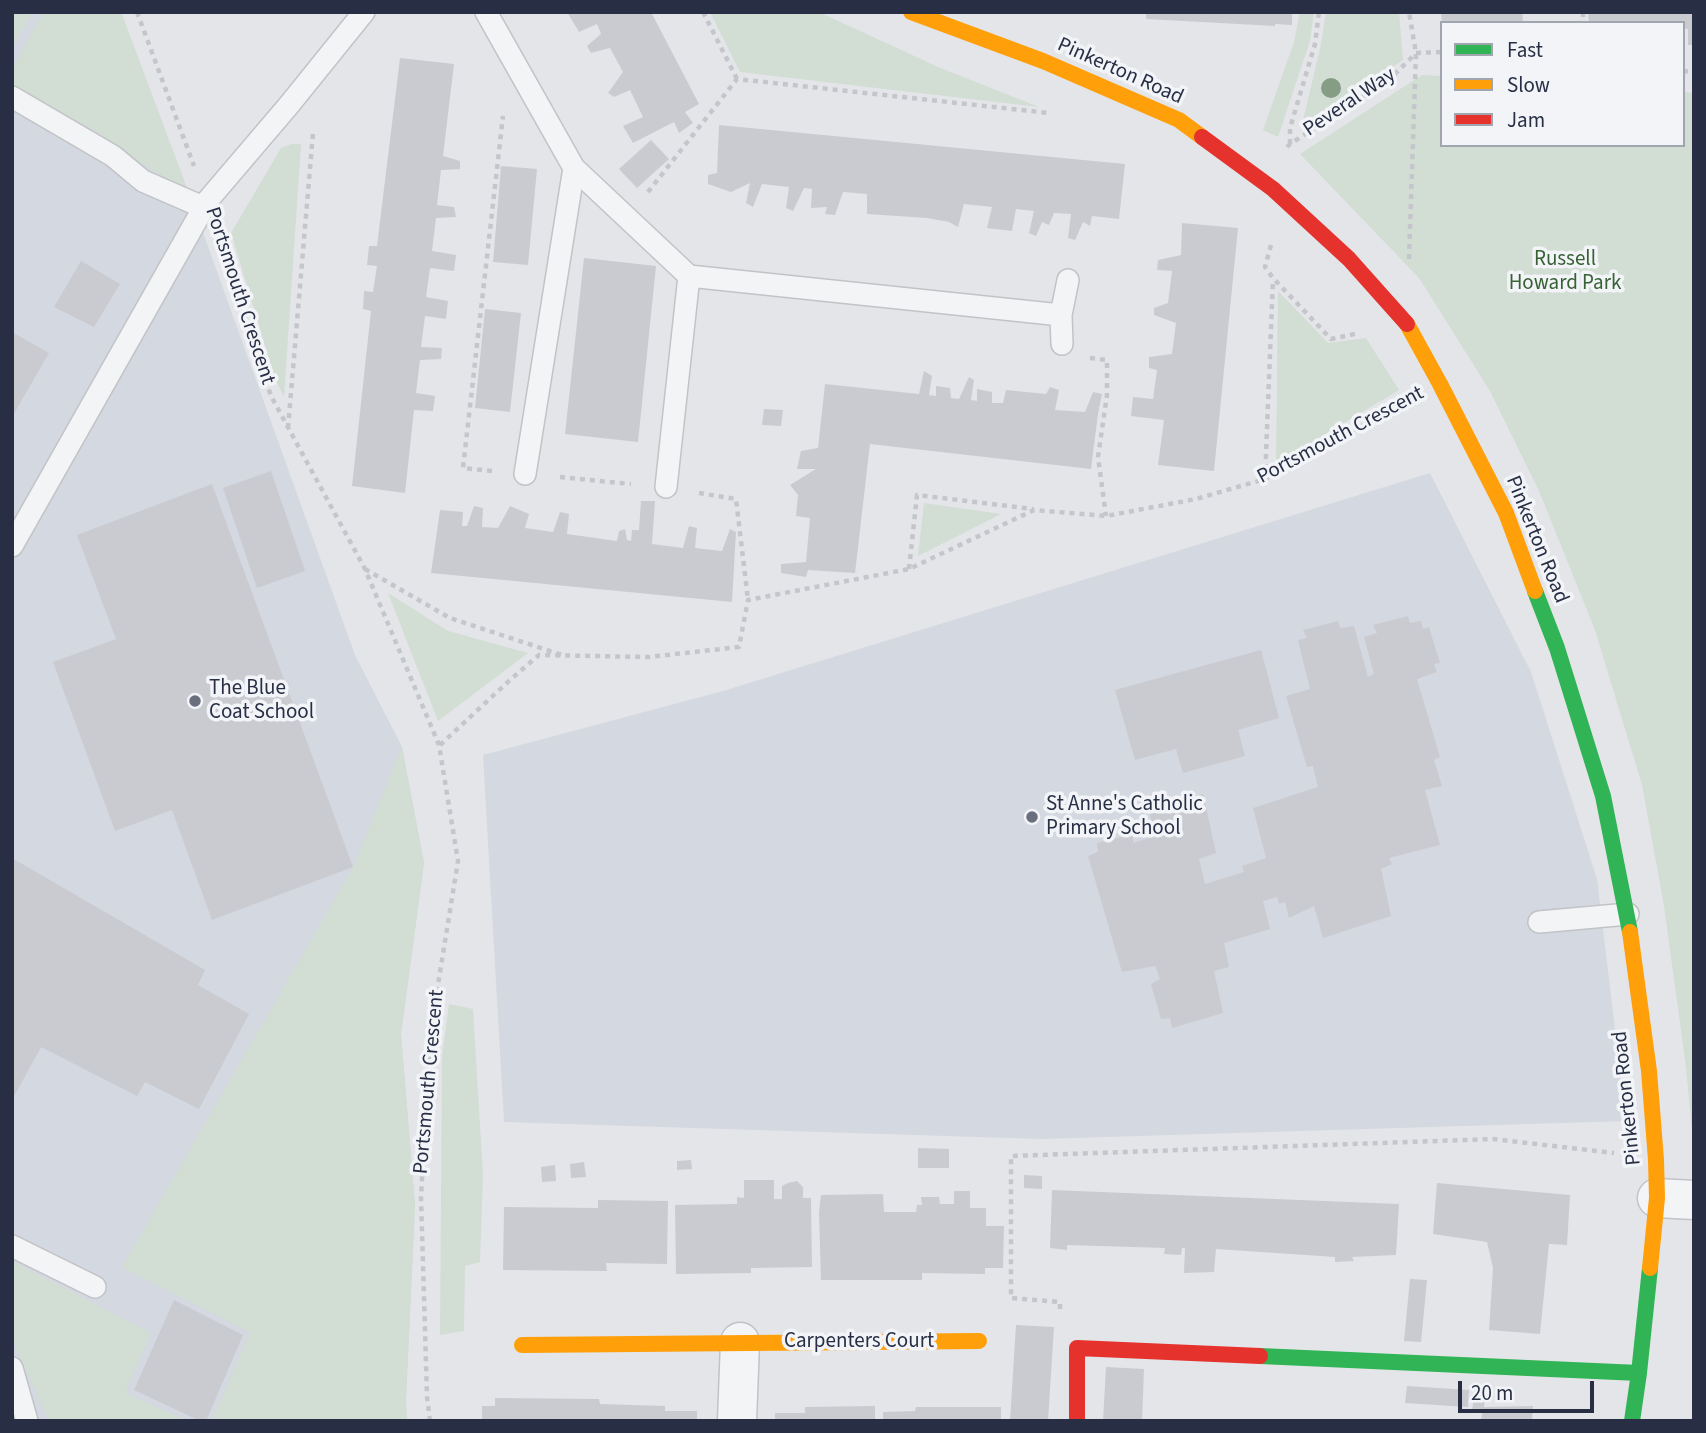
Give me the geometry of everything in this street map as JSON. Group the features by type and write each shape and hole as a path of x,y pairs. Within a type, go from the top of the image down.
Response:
{"street":[{"name":"Pinkerton Road","path":"911,12 1043,61 1179,120 1273,189 1349,259 1406,324 1440,384 1506,513 1557,648 1603,796 1628,914 1649,1071 1656,1160 1676,1199 1639,1373 1632,1421"},
{"name":"Carpenters Court","path":"522,1345 979,1341"},
{"path":"737,1421 740,1342"},
{"path":"1077,1421 1077,1348 1639,1373"}],"lane":[{"path":"12,546 206,204 364,12"},
{"path":"486,12 574,168 689,276 1061,315"},
{"path":"12,97 113,156 143,181 206,204"},
{"path":"525,474 574,168"},
{"path":"666,487 689,276"},
{"path":"1062,344 1061,315 1068,280"},
{"path":"1539,922 1628,914"},
{"path":"12,1246 94,1287"},
{"path":"12,1368 27,1421"}],"path":[{"name":"Portsmouth Crescent","path":"137,12 271,396 365,569 439,745 458,860 430,1034 421,1197 430,1421"},
{"path":"704,12 737,79"},
{"name":"Peveral Way","path":"1319,12 1315,44 1290,128 1290,144 1388,81 1416,54"},
{"path":"1284,199 1265,267 1331,339 1406,324 1416,54 1409,12"},
{"path":"1416,54 1440,52"},
{"path":"288,429 318,69"},
{"path":"737,79 1049,113 1070,73"},
{"path":"628,219 737,79"},
{"path":"1265,479 1273,278"},
{"path":"1105,516 1098,457 1107,395 1107,360"},
{"name":"Portsmouth Crescent","path":"909,569 916,495 1105,516 1196,499 1265,479 1440,384"},
{"path":"439,745 539,655 649,657 739,647 748,600 736,499 666,487"},
{"path":"748,600 909,569 1034,510"},
{"path":"365,569 450,618 566,656"},
{"path":"1077,1348 1060,1348 1060,1302 1010,1298 1011,1156 1493,1139 1622,1154"}],"shaded area":[{"name":"The Blue Coat School","path":"12,12 121,12 355,655 402,747 424,863 401,1034 415,1205 407,1421 12,1421"},
{"name":"St Anne's Catholic Primary School","path":"1430,473 1531,672 1597,879 1626,1121 1041,1139 504,1122 483,755 723,691"}],"green space":[{"path":"12,12 32,12 12,50"},
{"path":"43,12 121,12 188,191 12,87 12,69"},
{"path":"710,12 819,12 938,67 1039,107 740,72"},
{"path":"1300,12 1314,12 1310,41 1278,137 1263,130 1294,42"},
{"path":"1326,12 1399,12 1403,60 1301,129 1321,44"},
{"name":"Russell Howard Park","path":"1422,75 1440,76 1440,147 1685,147 1685,92 1694,93 1694,1152 1686,1067 1664,906 1642,785 1595,630 1539,491 1490,391 1419,278 1300,154"},
{"path":"301,144 284,397 275,378 231,233 281,148"},
{"path":"1278,291 1328,343 1366,338 1399,390 1276,464"},
{"path":"924,503 1001,514 918,556"},
{"path":"388,593 448,631 528,653 438,721"},
{"path":"402,747 424,863 401,1034 415,1205 407,1421 212,1421 250,1332 122,1267 353,867"},
{"path":"449,1004 473,1009 483,1175 480,1262 465,1266 464,1331 440,1335 442,1057"},
{"path":"12,1261 151,1333 125,1393 188,1421 49,1421 12,1340"}],"building":[{"path":"567,12 651,12 699,104 685,112 693,123 679,133 674,122 633,143 623,126 643,117 630,90 614,97 608,93 623,72 610,48 591,53 587,46 601,34 597,24 579,32"},
{"path":"1146,12 1292,12 1292,25 1146,19"},
{"path":"1441,12 1522,12 1523,21 1442,21"},
{"path":"1588,12 1694,12 1694,45 1688,45 1685,21 1589,21"},
{"path":"400,58 454,64 443,156 460,161 460,169 441,170 437,205 454,207 456,217 436,218 432,251 456,255 454,271 430,268 426,297 448,301 446,319 425,316 421,347 442,348 441,359 420,360 416,393 435,396 433,411 414,410 405,493 352,486 371,311 363,309 364,291 373,292 377,266 367,265 369,246 377,246"},
{"path":"719,125 1125,164 1119,219 1092,216 1090,226 1083,222 1075,240 1068,238 1071,214 1054,213 1049,225 1042,222 1036,236 1029,233 1034,211 1016,209 1012,231 987,228 992,207 964,204 958,227 949,222 927,218 867,214 867,194 843,192 835,215 825,214 827,207 811,208 812,189 804,188 793,211 786,208 789,187 762,184 753,207 746,203 750,183 731,192 708,184 708,175 717,173"},
{"path":"651,140 669,159 637,188 619,169"},
{"path":"501,166 537,169 528,265 493,262"},
{"path":"1182,223 1238,228 1214,471 1158,465 1164,420 1131,416 1133,397 1153,399 1157,370 1149,368 1149,357 1172,354 1176,323 1154,315 1154,308 1168,303 1172,271 1157,270 1158,260 1181,255"},
{"path":"584,258 656,266 638,442 565,434"},
{"path":"81,261 120,284 94,327 54,307"},
{"path":"485,309 521,313 510,412 475,408"},
{"path":"12,332 49,353 12,417"},
{"path":"924,371 932,376 929,395 936,396 936,386 950,388 951,398 959,399 969,377 974,380 971,400 977,401 977,389 992,392 992,403 1003,403 1006,390 1046,394 1050,387 1059,390 1055,410 1085,412 1093,392 1102,394 1091,469 870,444 855,573 808,570 806,577 781,573 781,564 806,562 810,518 796,516 798,495 790,485 816,469 797,469 801,451 818,448 825,384 919,394"},
{"path":"764,409 783,410 781,426 762,425"},
{"path":"271,471 305,571 257,588 223,488"},
{"path":"212,484 353,867 212,920 172,810 115,831 53,662 116,639 77,535"},
{"path":"641,501 655,501 652,544 683,548 689,526 697,528 695,548 722,551 730,529 736,532 732,602 431,573 440,510 463,512 462,526 467,526 474,506 483,508 482,527 498,528 510,506 529,514 525,528 553,532 560,512 569,514 567,534 617,541 619,531 625,529 627,540 631,541 632,530 639,530"},
{"path":"1408,616 1410,623 1421,621 1423,629 1429,627 1440,663 1434,664 1437,672 1417,679 1440,757 1434,760 1442,786 1425,790 1440,845 1389,858 1392,864 1381,869 1391,916 1323,938 1314,906 1289,918 1285,902 1279,904 1277,897 1263,901 1270,929 1224,943 1229,967 1214,971 1223,1013 1172,1028 1170,1018 1161,1019 1151,984 1160,979 1155,966 1122,972 1088,856 1098,852 1097,843 1133,834 1133,843 1155,836 1149,810 1203,794 1216,853 1199,859 1205,884 1244,872 1242,866 1266,858 1253,808 1318,787 1313,766 1307,767 1286,696 1310,689 1298,640 1307,638 1303,630 1338,621 1340,628 1354,626 1368,677 1374,674 1364,637 1377,633 1373,625"},
{"path":"1261,650 1279,718 1238,730 1245,756 1183,773 1176,749 1135,760 1115,690"},
{"path":"12,858 205,970 198,985 249,1014 199,1109 145,1082 137,1096 41,1047 12,1100"},
{"path":"918,1148 949,1149 949,1168 918,1168"},
{"path":"691,1160 692,1169 677,1170 677,1161"},
{"path":"584,1162 586,1177 571,1178 570,1164"},
{"path":"555,1165 556,1181 542,1182 541,1167"},
{"path":"1024,1175 1042,1176 1042,1189 1024,1188"},
{"path":"744,1180 774,1180 774,1199 782,1199 782,1186 788,1183 797,1181 803,1187 803,1198 811,1198 812,1267 751,1268 751,1273 676,1274 675,1205 737,1204 737,1197 744,1198"},
{"path":"1437,1183 1570,1195 1567,1245 1549,1244 1540,1334 1489,1330 1493,1268 1487,1242 1433,1234"},
{"path":"1052,1190 1399,1204 1396,1255 1352,1257 1354,1261 1335,1262 1335,1257 1216,1249 1214,1272 1184,1273 1185,1248 1182,1248 1181,1255 1164,1254 1165,1248 1067,1245 1067,1250 1050,1248"},
{"path":"954,1191 970,1191 970,1208 986,1208 986,1226 1004,1226 1003,1268 985,1268 985,1274 922,1273 922,1280 821,1280 821,1195 883,1194 884,1212 916,1212 917,1205 922,1205 921,1197 939,1197 940,1204 954,1204"},
{"path":"598,1200 668,1201 667,1264 606,1263 607,1271 503,1270 504,1207 598,1208"},
{"path":"1410,1279 1427,1280 1421,1342 1404,1341"},
{"path":"174,1300 243,1335 206,1421 200,1421 134,1390"},
{"path":"1016,1325 1054,1327 1048,1421 1010,1421"},
{"path":"1106,1367 1144,1369 1142,1421 1103,1421"},
{"path":"1407,1386 1469,1390 1468,1407 1405,1403"},
{"path":"1475,1391 1485,1391 1484,1407 1533,1406 1532,1421 1481,1421 1482,1413 1472,1410"},
{"path":"495,1398 599,1399 600,1404 665,1406 665,1411 697,1411 697,1421 482,1421 482,1406 495,1406"},
{"path":"875,1406 875,1421 775,1421 775,1413 805,1413 805,1407"},
{"path":"916,1407 1001,1407 1001,1421 883,1421 883,1412 915,1411"}],"traffic: fast":[{"path":"1535,591 1557,648 1603,796 1630,932"},
{"path":"1632,1421 1650,1268"},
{"path":"1260,1356 1639,1373"}],"traffic: slow":[{"path":"911,12 1043,61 1179,120 1202,137"},
{"path":"1407,324 1506,513 1535,591"},
{"path":"1630,932 1649,1071 1656,1160 1657,1198 1650,1268"},
{"path":"522,1345 979,1341"}],"traffic: jam":[{"path":"1202,137 1273,189 1349,259 1407,324"},
{"path":"1077,1421 1077,1348 1260,1356"}],"place":[{"name":"The Blue Coat School","path":"195,701"},
{"name":"St Anne's Catholic Primary School","path":"1032,817"}]}
